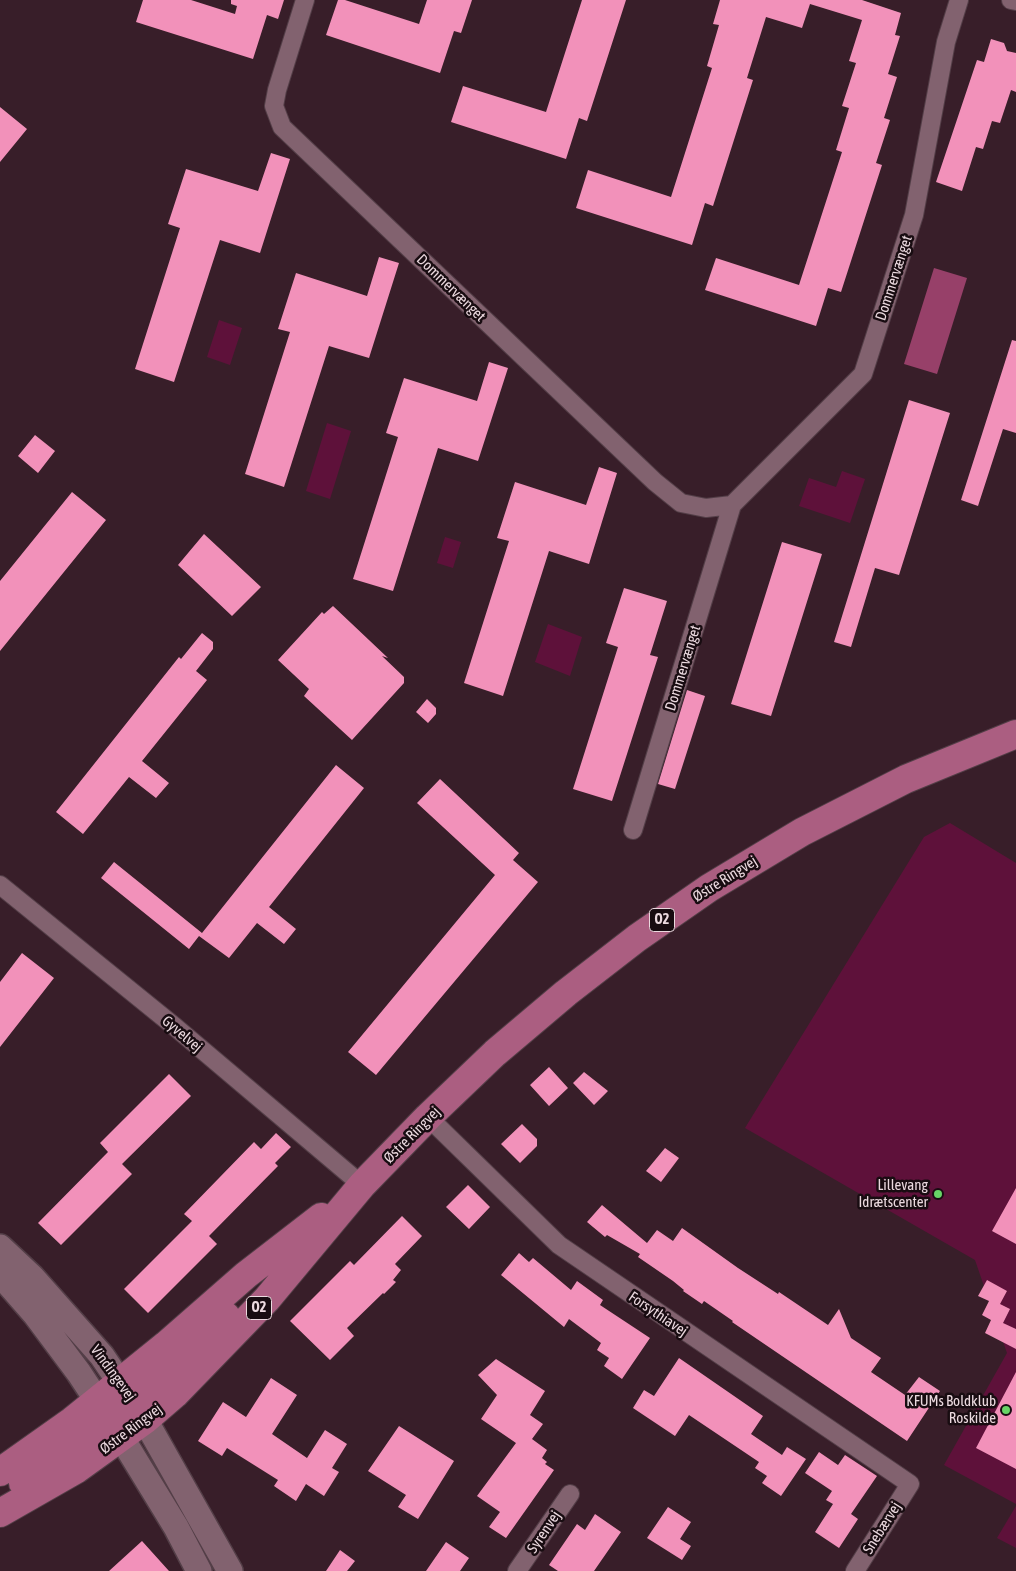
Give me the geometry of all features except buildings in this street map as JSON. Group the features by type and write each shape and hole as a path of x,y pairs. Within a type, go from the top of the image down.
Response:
{"main road":[{"name":"Østre Ringvej","path":"0,1472 72,1421 109,1419 132,1400 176,1394 267,1300 362,1185 428,1117 495,1053 566,993 636,938 708,888 802,832 906,779 1016,734"},
{"name":"Østre Ringvej","path":"0,1512 77,1469 109,1419 132,1400 246,1275 362,1185"},
{"path":"0,1503 109,1419"}],"street":[{"name":"Dommervænget","path":"305,0 277,90 274,106 282,127 655,482 682,503 706,508 732,505"},
{"name":"Dommervænget","path":"632,830 732,505 863,374 914,215 946,42 959,0"},
{"path":"1011,0 1016,2"},
{"name":"Gyvelvej","path":"0,885 167,1020 362,1185"},
{"name":"Forsythiavej","path":"428,1117 559,1246 910,1484"},
{"name":"Vindingevej","path":"0,1247 32,1277 102,1356 132,1400 230,1571"},
{"name":"Vindingevej","path":"0,1274 35,1314 109,1419 176,1527 199,1571"},
{"name":"Snebærvej","path":"855,1571 910,1484"},
{"name":"Syrenvej","path":"517,1571 570,1494"}],"shaded area":[{"path":"934,268 967,278 937,374 904,364"},
{"path":"219,320 242,328 230,365 207,357"},
{"path":"327,423 351,431 330,499 306,491"},
{"path":"842,471 865,479 850,523 799,506 809,478 836,487"},
{"path":"445,537 461,542 453,568 437,563"},
{"path":"548,624 582,637 570,676 535,662"},
{"name":"Lillevang Idrætscenter","path":"950,823 1016,863 1016,1504 944,1465 1007,1353 975,1260 745,1128 924,837"},
{"path":"1016,1506 1016,1548 997,1538"}],"place":[{"name":"Lillevang Idrætscenter","path":"938,1194"},
{"name":"KFUMs Boldklub Roskilde","path":"1006,1410"}]}
